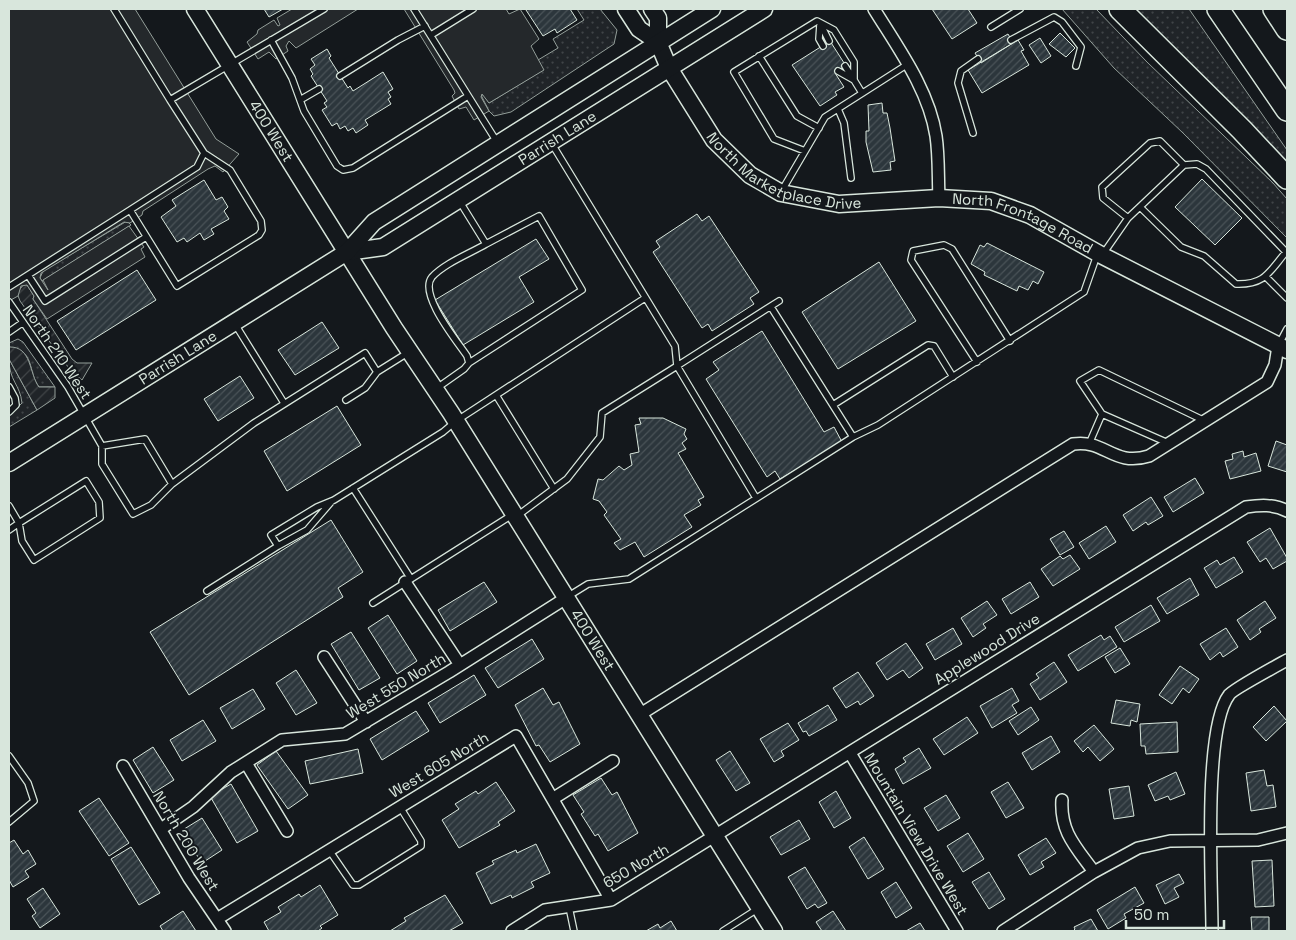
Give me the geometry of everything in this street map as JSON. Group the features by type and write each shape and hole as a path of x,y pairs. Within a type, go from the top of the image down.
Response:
{"highway":[{"path":"1120,9 1242,130 1287,178"},
{"path":"1218,9 1287,110"},
{"path":"1274,9 1287,29"}],"street":[{"name":"400 West","path":"195,9 347,252 436,388 774,931"},
{"path":"626,9 639,29 658,42"},
{"path":"652,9 658,18 658,42"},
{"name":"Parrish Lane","path":"9,463 347,252 374,222 712,9"},
{"name":"Parrish Lane","path":"347,252 383,247 764,9"},
{"name":"North Frontage Road","path":"874,9 908,64 926,101 936,136 939,198 991,201 1030,215 1099,254 1283,348"},
{"name":"North Marketplace Drive","path":"658,42 670,68 714,140 750,175 781,193 839,204 939,198"},
{"path":"639,715 1073,444 1084,442 1126,459 1136,460 1149,456 1267,382 1283,348"},
{"name":"Applewood Drive","path":"715,837 1246,507 1264,504 1284,509"},
{"path":"408,580 460,665"},
{"name":"West 550 North","path":"161,830 193,807 231,772 282,740 345,734 460,665 566,598"},
{"path":"324,657 366,722"},
{"path":"1212,931 1214,743 1222,709 1230,693 1287,660"},
{"name":"West 605 North","path":"217,919 516,736 554,798 611,900"},
{"name":"Mountain View Drive West","path":"850,753 957,931"},
{"path":"554,798 613,761"},
{"path":"246,763 287,831"},
{"name":"North 200 West","path":"124,766 189,878 225,931"},
{"path":"1062,800 1061,817 1069,837 1094,872"},
{"path":"1002,931 1094,872 1138,848 1170,840 1258,840 1287,833"},
{"name":"650 North","path":"512,931 545,910 611,900 715,837"}],"lane":[{"path":"114,9 204,153 230,170 261,221 261,232 177,286 130,210"},
{"path":"170,100 324,9"},
{"path":"414,9 498,143"},
{"path":"431,35 473,9"},
{"path":"990,27 1020,9"},
{"path":"1011,40 1054,17 1062,22 1081,47 1076,66"},
{"path":"819,22 829,41"},
{"path":"819,22 819,39 823,46"},
{"path":"805,151 774,139 734,72 819,22"},
{"path":"819,22 834,30 854,62 854,80"},
{"path":"340,76 398,40 425,26"},
{"path":"271,40 292,78 310,121 337,166 346,170 468,96"},
{"path":"759,56 797,116 819,128"},
{"path":"973,133 958,83 961,71 978,59"},
{"path":"781,193 825,118 908,64"},
{"path":"845,66 862,93"},
{"path":"838,71 854,80"},
{"path":"300,100 319,89"},
{"path":"838,109 844,122 851,178"},
{"path":"1128,218 1103,198 1102,187 1150,143 1160,141 1184,165"},
{"path":"551,142 675,346 677,366 756,498"},
{"path":"9,287 197,167 204,153"},
{"path":"566,598 588,584 629,579 853,437 878,424 977,362 1084,292 1099,254 1128,218 1184,165 1197,164 1206,169 1287,253 1266,277 1252,284 1236,284 1204,256 1181,247 1140,207"},
{"path":"459,200 486,244"},
{"path":"436,388 464,370 469,363 582,290 539,216 442,268 431,279 429,288 432,302 467,356 469,363"},
{"path":"28,275 45,301 146,237"},
{"path":"977,362 912,260 912,251 944,245 952,249 1010,341"},
{"path":"1266,277 1287,298"},
{"path":"278,546 271,535 317,507 334,500 443,432 456,421 645,298"},
{"path":"373,602 515,516 554,489 567,479 600,437 602,413 779,301"},
{"name":"North 210 West","path":"9,302 52,363 102,446"},
{"path":"771,307 853,437"},
{"path":"9,332 22,323"},
{"path":"234,323 284,403"},
{"path":"1283,348 1287,329"},
{"path":"833,405 928,345 934,346 953,377"},
{"path":"346,400 365,388 377,372 411,351"},
{"path":"172,484 145,440 102,446 102,464 133,514 151,505 172,484 284,403 364,353 377,372"},
{"path":"1168,444 1102,414 1080,381 1098,370 1205,421"},
{"path":"9,388 16,405 9,412"},
{"path":"496,395 554,489"},
{"path":"1089,444 1102,414"},
{"path":"9,506 19,523 22,541 34,560 100,518 99,502 86,481 19,523 9,530"},
{"path":"353,488 408,580"},
{"path":"207,591 307,530 334,500"},
{"path":"9,756 28,783 34,801 9,822"},
{"path":"329,850 353,885 359,885 421,846 422,841 400,807"},
{"path":"569,907 574,931"},
{"path":"723,931 759,907"}],"shaded area":[{"path":"9,9 135,9 216,139 239,154 223,172 215,166 208,169 143,211 142,215 130,223 124,222 41,273 40,278 48,290 43,280 129,226 144,247 141,249 145,257 47,319 33,299 34,296 27,285 21,286 18,296 9,301"},
{"path":"292,9 358,9 296,48 289,41 286,46 288,51 276,59 269,52 258,59 247,42 257,34 258,30 274,20 278,26 280,25 277,18"},
{"path":"404,9 506,9 509,14 520,9 539,39 531,46 544,70 489,103 482,94 481,97 489,111 474,120 466,107 459,109 452,96 455,93 454,90"},
{"path":"577,9 600,9 617,30 614,44 511,112 494,116 489,111 481,95 484,95 489,103 543,70 538,60 558,48 553,39 584,20"},
{"path":"1062,9 1096,9 1147,62 1273,183 1287,199 1287,238 1183,133 1114,68"},
{"path":"1129,9 1189,9 1287,150 1287,164"},
{"path":"127,221 131,225 42,281 40,278 43,271"},
{"path":"24,284 27,285 34,296 33,299 72,359 77,363 92,363 82,380 71,371 20,301 17,293"},
{"path":"18,339 23,342 55,387 39,387 27,357 18,349 9,347 9,343"},
{"path":"9,347 22,351 26,356 39,387 55,387 55,398 37,410 9,359"},
{"path":"9,359 37,410 9,427 9,416 22,403 9,366"}],"building":[{"path":"264,9 283,9 269,17"},
{"path":"570,9 577,20 557,33 555,29 543,36 526,10"},
{"path":"932,9 968,9 977,23 952,39"},
{"path":"1060,33 1075,48 1066,57 1049,44"},
{"path":"1008,34 1013,43 981,63 975,53"},
{"path":"1040,38 1051,56 1041,63 1029,45"},
{"path":"1018,40 1024,50 1021,51 1029,65 982,93 968,70"},
{"path":"830,41 846,66 835,73 844,87 835,92 837,95 820,106 792,65"},
{"path":"327,49 331,56 329,58 348,88 350,86 353,91 383,72 393,89 388,92 391,97 388,99 391,104 365,120 368,125 356,133 353,128 348,131 345,126 340,129 337,123 332,126 322,110 327,107 324,103 327,101 311,76 313,74 310,69 315,65 311,59"},
{"path":"882,103 883,113 887,113 895,161 890,162 891,170 873,172 866,142 866,131 869,131 868,105"},
{"path":"1202,179 1242,218 1215,245 1175,207"},
{"path":"204,180 216,200 222,197 228,207 224,211 229,219 211,229 214,234 204,240 200,233 187,242 184,238 177,242 161,217 176,206 172,200"},
{"path":"697,214 702,221 709,216 759,292 750,298 754,304 712,331 708,324 702,328 653,252 660,247 656,241"},
{"path":"536,239 549,259 519,277 534,302 463,345 435,300"},
{"path":"987,243 1044,272 1038,284 1033,281 1028,290 1019,286 1017,291 984,275 985,272 971,264 980,245 984,247"},
{"path":"879,262 916,321 838,369 802,312"},
{"path":"137,270 156,300 76,350 57,321"},
{"path":"322,322 339,348 295,375 278,350"},
{"path":"762,331 824,432 834,427 842,442 780,479 775,471 767,477 706,379 719,370 713,362"},
{"path":"240,376 254,398 218,421 204,399"},
{"path":"337,406 361,445 287,491 264,451"},
{"path":"639,418 663,418 686,429 684,434 687,439 682,443 686,449 678,453 704,497 698,500 701,505 684,515 692,527 644,557 635,542 620,550 614,543 621,539 604,515 607,512 599,501 593,499 598,479 603,480 619,466 624,470 632,465 630,454 639,452 635,425 641,424"},
{"path":"1276,441 1287,445 1287,472 1268,466"},
{"path":"1243,451 1244,457 1256,453 1261,471 1230,479 1225,461 1233,459 1232,454"},
{"path":"1195,478 1204,493 1173,512 1164,497"},
{"path":"1151,497 1163,516 1148,525 1146,522 1133,531 1123,515"},
{"path":"331,520 363,572 338,588 343,597 189,695 150,632"},
{"path":"1106,526 1116,542 1089,559 1079,543"},
{"path":"1270,528 1287,558 1287,561 1273,569 1266,558 1260,562 1247,542"},
{"path":"1064,531 1074,547 1060,555 1050,539"},
{"path":"1070,555 1080,569 1053,586 1041,569 1060,556 1063,559"},
{"path":"1234,557 1243,572 1216,588 1204,568 1217,560 1220,565"},
{"path":"1190,578 1199,595 1167,614 1157,598"},
{"path":"484,582 497,602 450,631 438,610"},
{"path":"1030,582 1039,597 1011,614 1002,599"},
{"path":"987,601 997,615 983,624 986,628 973,637 961,618"},
{"path":"1265,601 1276,618 1259,629 1261,632 1250,640 1237,620"},
{"path":"1151,605 1160,621 1124,642 1115,627"},
{"path":"388,615 417,661 397,674 368,628"},
{"path":"953,628 962,644 935,660 926,644"},
{"path":"1226,628 1238,647 1223,657 1220,652 1210,660 1200,644"},
{"path":"351,632 380,678 359,690 331,644"},
{"path":"1101,635 1104,640 1110,636 1117,647 1078,671 1068,655"},
{"path":"532,639 544,659 498,688 485,668"},
{"path":"906,643 923,668 909,678 903,670 887,680 876,663"},
{"path":"1120,648 1130,664 1115,673 1105,657"},
{"path":"1054,662 1067,682 1040,700 1030,684 1039,678 1036,674"},
{"path":"1180,666 1199,679 1189,693 1183,688 1172,704 1159,695"},
{"path":"296,670 317,703 296,715 276,683"},
{"path":"858,672 874,696 860,705 858,701 846,708 833,688"},
{"path":"474,675 486,695 440,723 428,703"},
{"path":"543,688 553,705 559,702 580,744 550,762 539,745 536,746 515,705"},
{"path":"1012,688 1019,701 1012,705 1017,713 992,728 980,706"},
{"path":"253,689 265,709 232,729 220,708"},
{"path":"1116,700 1140,704 1137,722 1131,720 1130,726 1111,723"},
{"path":"828,705 837,720 809,736 806,731 803,732 798,723"},
{"path":"1274,706 1287,721 1266,741 1253,727"},
{"path":"1031,707 1039,720 1018,735 1009,721"},
{"path":"416,711 429,731 382,760 370,739"},
{"path":"967,717 978,733 944,755 933,739"},
{"path":"203,720 216,741 182,761 170,740"},
{"path":"1177,722 1178,752 1146,754 1145,746 1141,746 1140,724"},
{"path":"788,723 799,740 781,751 784,756 774,762 760,739"},
{"path":"1094,725 1114,749 1100,761 1088,747 1083,752 1074,741"},
{"path":"1051,736 1060,752 1032,770 1022,753"},
{"path":"153,747 174,780 153,793 133,760"},
{"path":"919,748 931,768 903,784 895,769 906,762 903,758"},
{"path":"358,749 363,773 310,784 305,761"},
{"path":"276,751 308,795 288,809 257,765"},
{"path":"730,751 750,783 736,791 716,760"},
{"path":"1264,770 1267,786 1273,785 1276,807 1251,811 1246,773"},
{"path":"1176,772 1185,794 1170,800 1168,796 1155,801 1148,785"},
{"path":"601,778 612,795 617,792 638,833 608,851 598,834 595,836 581,814 584,812 573,795"},
{"path":"496,782 515,811 498,822 500,825 459,848 442,820 459,809 455,804 476,791 478,794"},
{"path":"1008,782 1024,808 1006,818 991,792"},
{"path":"231,784 258,831 237,843 210,796"},
{"path":"1129,786 1134,816 1114,819 1109,789"},
{"path":"836,791 851,818 834,828 819,802"},
{"path":"946,795 960,818 938,831 924,808"},
{"path":"99,798 129,843 109,856 79,811"},
{"path":"202,818 222,850 202,863 181,831"},
{"path":"799,820 810,839 781,855 770,837"},
{"path":"968,833 984,859 963,872 947,846"},
{"path":"864,837 884,869 868,879 849,847"},
{"path":"1046,838 1056,853 1041,862 1044,867 1030,875 1018,855"},
{"path":"14,840 23,854 28,850 36,864 25,871 29,877 13,887 9,880 9,843"},
{"path":"536,844 550,873 531,882 534,887 512,898 511,895 491,904 476,873 494,864 492,861 516,850 517,853"},
{"path":"131,847 160,893 139,905 111,859"},
{"path":"1272,860 1274,906 1255,907 1252,861"},
{"path":"805,867 827,903 818,908 815,904 807,909 788,877"},
{"path":"989,872 1005,899 989,909 972,882"},
{"path":"1179,874 1184,883 1174,888 1179,897 1165,904 1156,885"},
{"path":"896,882 912,908 896,918 881,892"},
{"path":"320,885 338,915 320,926 322,928 318,931 269,931 264,922 281,912 278,907 299,894 301,897"},
{"path":"1135,887 1144,903 1124,914 1126,918 1108,929 1097,910"},
{"path":"43,888 60,914 40,928 32,916 36,913 27,899"},
{"path":"445,895 463,923 449,931 390,931 406,921 404,918"},
{"path":"183,911 196,931 163,931 160,926"},
{"path":"833,911 846,931 822,931 816,922"},
{"path":"1251,917 1269,917 1269,931 1252,931"},
{"path":"1091,919 1098,931 1073,931 1074,927"},
{"path":"671,921 677,931 646,931 658,924 660,928"},
{"path":"920,923 925,931 906,931"}]}
